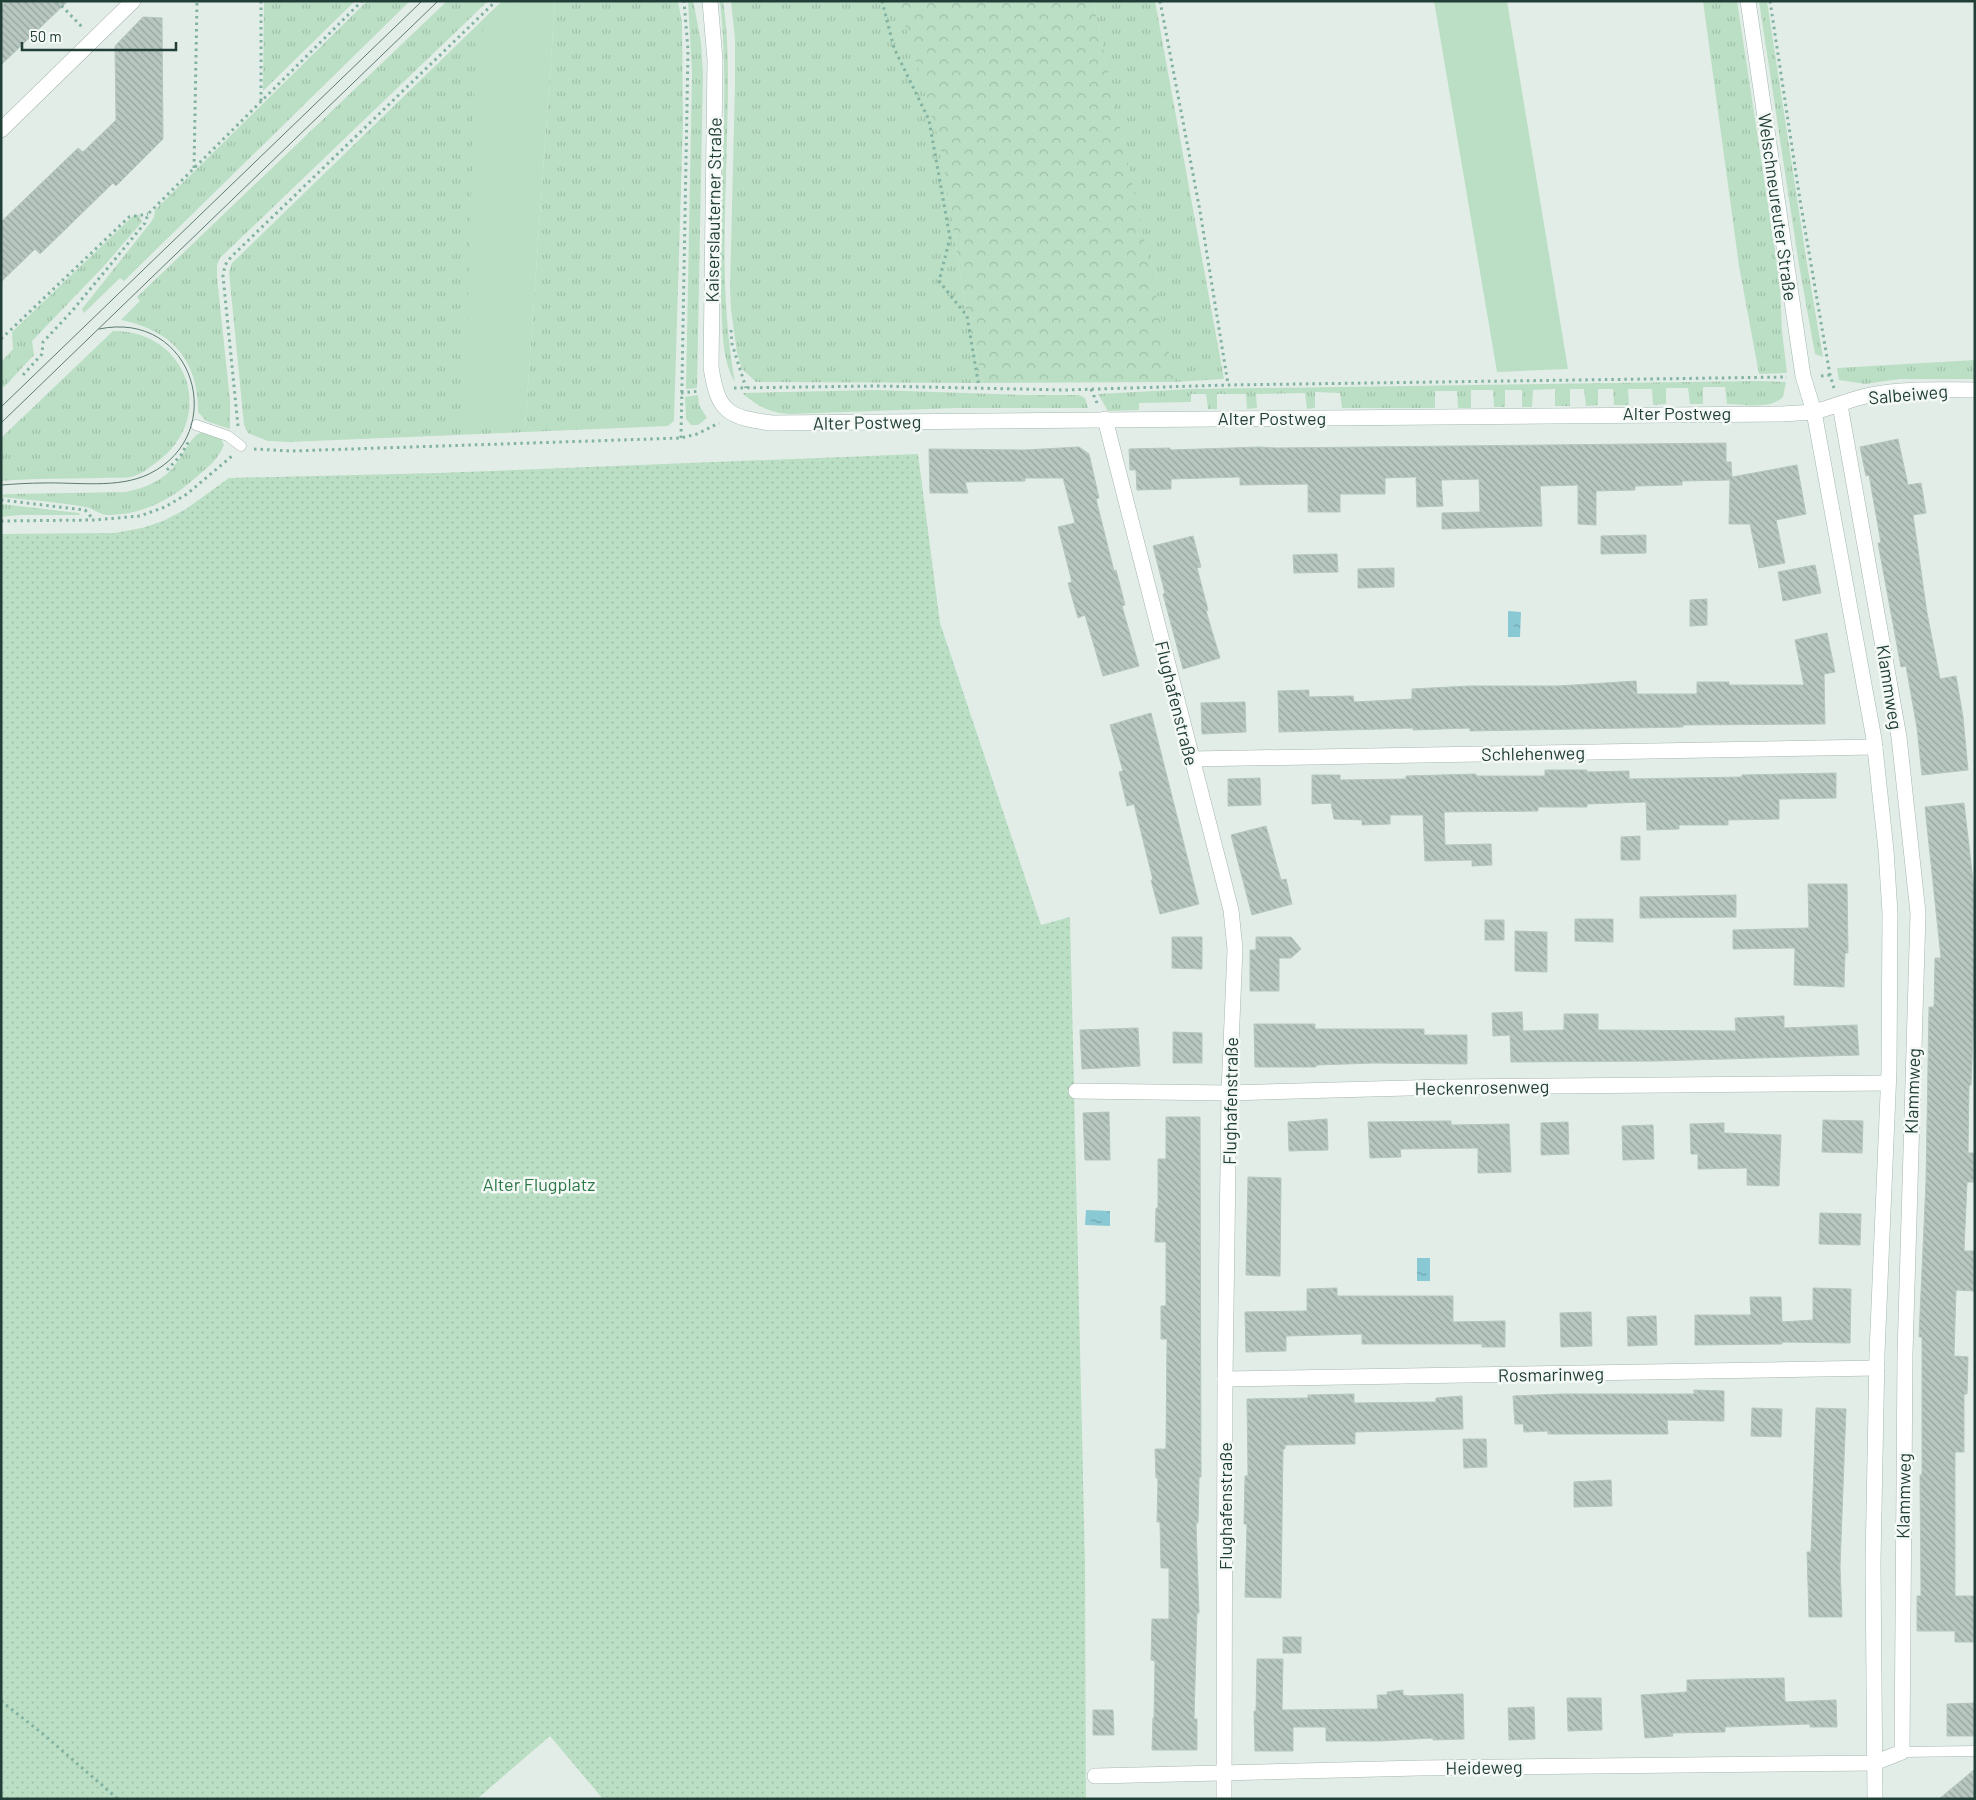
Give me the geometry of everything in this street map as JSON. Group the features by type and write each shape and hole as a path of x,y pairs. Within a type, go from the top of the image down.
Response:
{"street":[{"path":"1,130 133,1"},
{"name":"Kaiserslauterner Straße","path":"710,1 715,60 711,367 714,389 719,402 731,413"},
{"name":"Welschneureuter Straße","path":"1748,1 1803,376 1814,412"},
{"name":"Salbeiweg","path":"1814,412 1869,395 1917,390 1975,390"},
{"name":"Klammweg","path":"1840,405 1899,737 1918,914 1905,1354 1902,1752"},
{"name":"Klammweg","path":"1814,412 1875,747 1886,850 1890,913 1888,1083 1877,1368 1873,1563 1875,1799"},
{"name":"Alter Postweg","path":"731,413 748,419 772,423 1782,414 1814,412"},
{"name":"Flughafenstraße","path":"1105,419 1231,910 1235,949 1229,1093 1225,1379 1224,1799"},
{"name":"Schlehenweg","path":"1192,759 1875,747"},
{"name":"Heckenrosenweg","path":"1076,1091 1229,1093 1445,1087 1888,1083"},
{"name":"Rosmarinweg","path":"1225,1379 1877,1368"},
{"path":"1874,1763 1902,1752"},
{"name":"Heideweg","path":"1095,1776 1418,1768 1874,1763"}],"lane":[{"path":"196,425 228,436 241,446"},
{"path":"1902,1752 1975,1751"}],"path":[{"path":"57,1 94,39"},
{"path":"194,168 197,1"},
{"path":"261,1 261,101"},
{"path":"22,375 42,354 43,342 145,223 148,214 362,1"},
{"path":"1,521 94,520 140,516 165,507 187,494 229,460 241,446 223,276 226,265 231,257 496,1"},
{"path":"681,438 688,50 684,1"},
{"path":"882,1 894,48 928,120 950,238 939,281 967,316 979,387"},
{"path":"1160,1 1200,211 1228,385"},
{"path":"1770,1 1800,200 1830,375 1840,405"},
{"path":"1,339 129,217 148,214"},
{"path":"681,393 714,389 877,386 1065,390 1228,385 1830,375"},
{"path":"241,446 259,450 291,451 681,438 709,429 731,413"},
{"path":"167,470 185,449 196,425"},
{"path":"1,500 85,510 94,520"},
{"path":"1,1701 43,1734 118,1799"}],"green space":[{"path":"264,1 355,1 263,91"},
{"path":"367,1 410,1 124,281 120,278 84,313 82,309 151,222 155,210"},
{"path":"447,1 488,1 220,258 217,265 217,277 230,400 230,429 206,421 198,413 194,378 188,363 179,351 155,331 121,320 140,301 137,297"},
{"path":"502,1 516,1 476,38 525,428 555,1 678,1 682,23 683,121 674,421 668,426 289,442 268,441 248,433 244,425 229,272 232,263"},
{"path":"516,1 555,1 525,428 464,429 476,37"},
{"path":"688,1 693,1 694,5 701,42 703,74 697,388 686,389 692,72"},
{"path":"720,1 723,1 727,35 728,70 725,291 730,352 735,382 730,373 725,353 721,301 724,76"},
{"path":"731,1 899,1 940,142 967,316 983,383 756,382 742,369 737,353 730,288 735,85 735,39"},
{"path":"898,1 1093,1 1175,382 983,383 967,316 940,144"},
{"path":"1093,1 1155,1 1224,379 1174,382"},
{"path":"1434,1 1507,1 1568,369 1497,372"},
{"path":"1703,1 1737,1 1780,283 1782,331 1787,373 1759,374 1739,266"},
{"path":"1759,1 1767,1 1823,357 1815,354 1799,265"},
{"path":"134,215 139,215 142,222 104,266 32,341 34,355 4,387 1,386 1,362 13,349 12,332"},
{"path":"113,331 139,335 160,345 176,360 186,380 190,401 186,423 176,444 149,468 140,474 130,477 1,481 1,438"},
{"path":"1975,360 1975,379 1899,379 1865,384 1839,380 1837,368"},
{"path":"1786,382 1783,397 1771,404 1764,405 1727,404 1725,387 1703,387 1703,404 1690,404 1688,388 1666,388 1666,404 1653,405 1652,389 1628,389 1629,405 1614,405 1613,389 1598,389 1598,405 1586,406 1584,389 1570,389 1570,406 1555,406 1555,389 1533,390 1532,407 1522,407 1522,390 1505,390 1505,407 1494,407 1493,390 1471,390 1471,408 1458,408 1457,391 1435,391 1435,408 1342,408 1340,393 1315,392 1315,408 1307,409 1305,393 1256,394 1257,408 1247,409 1246,394 1217,394 1217,409 1208,409 1206,394 1191,394 1191,402 1139,403 1139,410 1108,411 1098,394 1190,389"},
{"path":"875,390 1079,395 1085,398 1088,408 956,408 790,414 764,408 742,393"},
{"path":"698,395 699,405 707,418 698,425 691,425 686,419 685,397"},
{"path":"202,432 220,436 224,445 215,460 175,494 143,509 107,515 75,505 1,497 1,495 8,494 126,492 137,489 153,483 168,473 189,443"},
{"name":"Alter Flugplatz","path":"918,454 940,623 1041,925 1070,917 1085,1563 1086,1799 603,1799 550,1736 477,1799 1,1799 1,534 114,533 142,528 163,521 186,509 229,478 438,473"},
{"path":"1,504 79,513 80,515 20,515 1,517"}],"water":[{"path":"1508,611 1521,612 1520,637 1508,637"},
{"path":"1086,1210 1110,1211 1110,1226 1085,1225"},
{"path":"1417,1258 1430,1258 1430,1281 1417,1281"}],"building":[{"path":"7,1 68,1 1,65 1,6"},
{"path":"143,17 162,18 163,139 116,186 113,183 40,254 35,249 1,282 1,222 78,148 83,152 116,120 115,46"},
{"path":"1898,439 1908,485 1921,483 1926,513 1913,515 1927,613 1940,679 1956,676 1963,717 1968,770 1922,775 1917,728 1906,666 1901,667 1878,543 1881,543 1869,475 1866,476 1860,447"},
{"path":"1726,443 1726,462 1731,462 1732,477 1797,465 1806,514 1776,520 1785,563 1759,568 1750,524 1729,524 1730,480 1682,481 1682,485 1635,486 1635,490 1596,491 1596,525 1578,524 1578,485 1540,486 1542,526 1442,529 1442,513 1480,512 1479,479 1441,480 1443,506 1417,507 1416,477 1385,478 1385,494 1340,494 1340,512 1308,512 1308,484 1240,485 1240,477 1171,479 1171,489 1137,490 1136,470 1130,470 1129,449 1170,448 1170,450 1260,447"},
{"path":"1079,447 1089,454 1099,498 1096,499 1114,571 1116,570 1125,605 1122,606 1139,666 1103,676 1085,615 1078,618 1068,583 1072,582 1058,527 1075,523 1063,478 1025,478 1025,481 965,482 968,493 930,493 929,449 1024,450"},
{"path":"1646,535 1646,553 1601,554 1601,536"},
{"path":"1193,536 1201,567 1197,568 1208,610 1206,611 1220,658 1183,669 1163,594 1165,593 1153,546"},
{"path":"1337,554 1338,572 1294,573 1293,555"},
{"path":"1815,565 1821,593 1783,601 1778,572"},
{"path":"1394,568 1394,587 1358,588 1358,569"},
{"path":"1707,599 1707,625 1690,626 1690,600"},
{"path":"1827,633 1835,672 1824,674 1825,724 1683,725 1683,727 1470,731 1470,728 1413,730 1413,728 1279,732 1278,691 1309,690 1309,697 1353,696 1354,702 1412,699 1412,689 1469,686 1558,686 1636,681 1637,694 1697,694 1697,682 1729,682 1729,685 1804,685 1795,640"},
{"path":"1245,702 1246,732 1202,734 1201,703"},
{"path":"1151,713 1199,904 1160,914 1134,804 1127,806 1119,772 1123,771 1110,725"},
{"path":"1545,770 1629,771 1629,779 1836,773 1836,798 1779,799 1779,819 1728,820 1728,825 1679,825 1679,829 1647,830 1646,802 1587,804 1587,807 1538,807 1538,811 1444,812 1445,845 1491,844 1492,865 1472,866 1472,860 1425,861 1423,815 1390,815 1390,824 1362,825 1362,820 1334,819 1331,803 1312,804 1312,775 1340,775 1340,780 1406,779 1406,776 1476,774 1476,776 1545,776"},
{"path":"1260,778 1261,805 1228,806 1228,779"},
{"path":"1964,803 1975,898 1975,989 1971,1085 1969,1085 1968,1153 1975,1153 1974,1182 1967,1182 1964,1251 1975,1251 1975,1291 1956,1290 1954,1356 1968,1357 1967,1394 1964,1394 1964,1452 1955,1452 1955,1596 1975,1596 1975,1642 1955,1642 1955,1631 1917,1631 1917,1596 1921,1596 1920,1475 1922,1475 1922,1337 1919,1337 1926,1181 1929,1007 1934,1007 1935,958 1941,958 1925,807"},
{"path":"1266,826 1281,880 1286,879 1292,904 1252,915 1231,835"},
{"path":"1640,836 1640,860 1621,860 1621,837"},
{"path":"1808,884 1847,884 1848,953 1845,953 1844,987 1794,985 1795,948 1733,949 1733,930 1809,928"},
{"path":"1736,895 1736,917 1640,918 1640,897"},
{"path":"1575,919 1613,919 1613,942 1575,941"},
{"path":"1485,920 1504,920 1504,940 1485,940"},
{"path":"1515,931 1547,932 1547,972 1515,971"},
{"path":"1172,937 1202,937 1202,969 1172,968"},
{"path":"1256,937 1291,937 1301,949 1291,958 1279,958 1279,991 1250,991 1250,950 1256,950"},
{"path":"1522,1012 1523,1031 1564,1030 1564,1014 1598,1014 1598,1030 1736,1031 1735,1018 1784,1016 1784,1028 1857,1025 1859,1055 1657,1061 1511,1062 1510,1035 1493,1036 1492,1013"},
{"path":"1254,1024 1315,1024 1315,1029 1424,1029 1424,1035 1467,1035 1467,1064 1374,1063 1316,1065 1316,1067 1255,1067"},
{"path":"1138,1028 1140,1066 1082,1069 1080,1030"},
{"path":"1173,1032 1202,1033 1202,1063 1173,1063"},
{"path":"1109,1112 1110,1160 1085,1160 1083,1113"},
{"path":"1166,1117 1200,1117 1201,1477 1199,1477 1198,1523 1196,1523 1199,1613 1197,1613 1194,1719 1197,1719 1197,1750 1152,1750 1155,1661 1151,1660 1152,1619 1169,1619 1169,1568 1161,1568 1160,1522 1157,1522 1158,1478 1156,1478 1155,1449 1166,1449 1167,1339 1161,1339 1161,1306 1166,1306 1166,1242 1155,1242 1156,1208 1158,1208 1158,1159 1166,1159"},
{"path":"1327,1119 1328,1150 1289,1151 1288,1122"},
{"path":"1823,1120 1863,1121 1862,1153 1822,1152"},
{"path":"1451,1121 1451,1125 1509,1124 1511,1172 1478,1173 1478,1148 1400,1149 1401,1157 1370,1158 1368,1122"},
{"path":"1568,1122 1569,1154 1541,1155 1541,1123"},
{"path":"1724,1123 1724,1133 1781,1135 1779,1186 1747,1185 1747,1168 1698,1169 1698,1154 1691,1154 1690,1124"},
{"path":"1653,1125 1654,1159 1623,1160 1622,1126"},
{"path":"1248,1177 1281,1178 1280,1276 1246,1275"},
{"path":"1820,1213 1861,1214 1860,1245 1819,1244"},
{"path":"1337,1288 1337,1296 1453,1296 1453,1322 1505,1321 1505,1347 1482,1347 1482,1344 1362,1344 1362,1334 1286,1336 1286,1351 1246,1352 1245,1312 1307,1311 1307,1289"},
{"path":"1813,1288 1851,1289 1850,1343 1782,1342 1782,1344 1695,1345 1695,1315 1751,1315 1750,1297 1781,1297 1782,1322 1813,1320"},
{"path":"1591,1312 1592,1346 1561,1347 1560,1313"},
{"path":"1656,1316 1657,1345 1628,1346 1627,1317"},
{"path":"1694,1390 1724,1391 1724,1421 1667,1420 1668,1434 1548,1434 1548,1431 1524,1432 1523,1424 1515,1424 1513,1396 1694,1394"},
{"path":"1354,1394 1354,1403 1436,1402 1436,1398 1462,1396 1463,1429 1355,1432 1355,1444 1285,1445 1285,1449 1283,1449 1281,1598 1245,1597 1247,1524 1244,1524 1245,1476 1248,1476 1247,1399 1308,1398 1308,1395"},
{"path":"1752,1408 1782,1409 1781,1437 1751,1436"},
{"path":"1816,1408 1846,1409 1840,1567 1842,1617 1809,1617 1807,1552 1811,1552"},
{"path":"1463,1439 1486,1439 1487,1467 1464,1468"},
{"path":"1611,1480 1612,1506 1574,1507 1574,1482"},
{"path":"1283,1637 1301,1637 1301,1653 1283,1653"},
{"path":"1257,1659 1283,1659 1282,1710 1378,1709 1377,1695 1387,1695 1387,1692 1403,1690 1403,1695 1410,1696 1463,1694 1464,1739 1326,1741 1326,1727 1293,1727 1293,1751 1255,1751 1254,1711 1256,1711"},
{"path":"1784,1678 1785,1702 1836,1700 1837,1727 1810,1727 1810,1724 1725,1727 1725,1732 1672,1733 1673,1736 1645,1738 1641,1695 1687,1692 1687,1680"},
{"path":"1567,1698 1601,1698 1602,1730 1568,1731"},
{"path":"1975,1703 1975,1736 1947,1736 1947,1704"},
{"path":"1534,1707 1535,1739 1509,1740 1508,1708"},
{"path":"1093,1710 1113,1710 1114,1735 1093,1735"},
{"path":"1975,1769 1975,1799 1939,1799"}],"tram line":[{"path":"1,407 422,1"},
{"path":"1,423 438,1"},
{"path":"1,485 38,483 97,484 137,479 149,474 174,455 189,432 194,405 190,379 178,356 158,338 132,328 99,329"}]}
